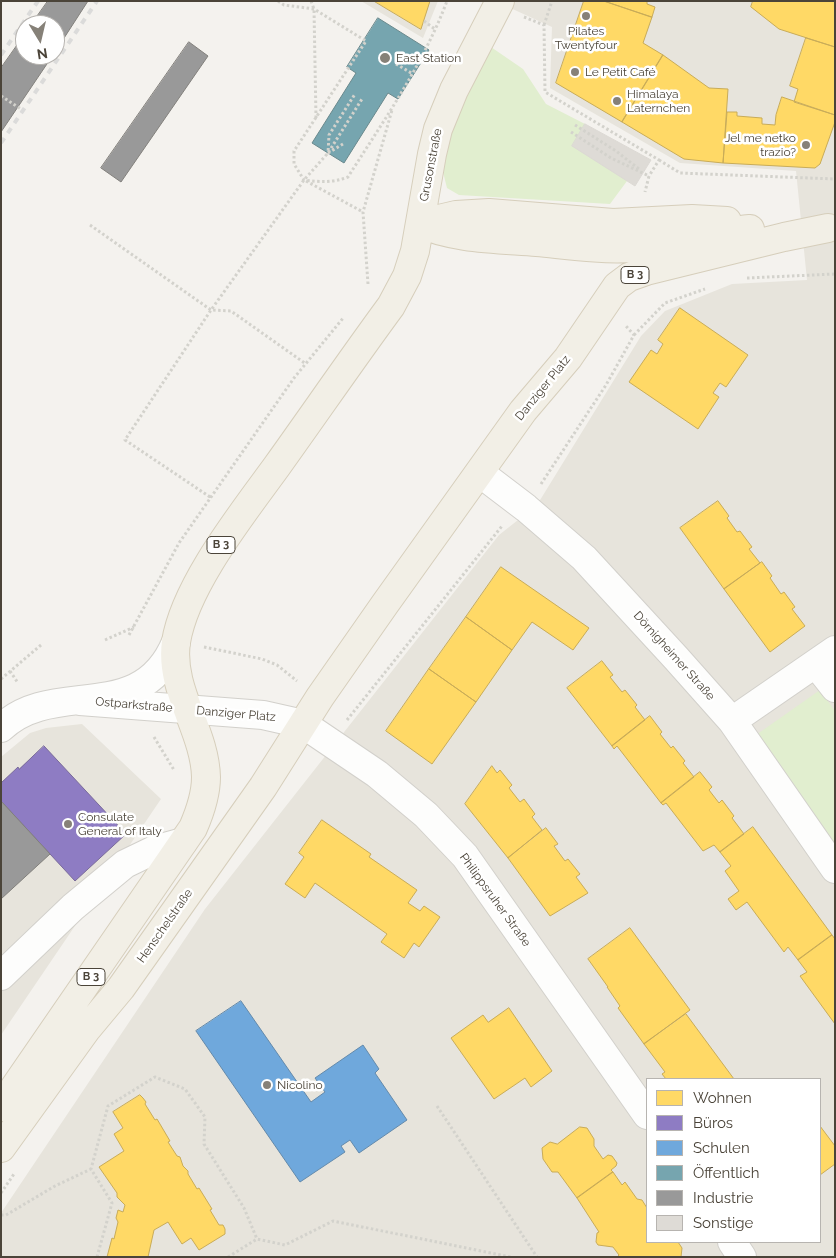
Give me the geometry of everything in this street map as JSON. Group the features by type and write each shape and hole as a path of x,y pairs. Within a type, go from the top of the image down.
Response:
{"main road":[{"name":"Grusonstraße","path":"420,223 432,154 440,123 458,81 500,1"},
{"name":"Danziger Platz","path":"188,710 178,678 187,644 182,618 190,598 248,506 391,306 407,276 416,251 420,223 456,215 489,213 613,223 706,219 792,227 833,228"},
{"name":"Danziger Platz","path":"311,691 390,596 523,411 568,358 613,292 629,277 677,263 833,228"},
{"name":"Henschelstraße","path":"1,1148 86,1030 121,988 263,787 303,724 311,691"},
{"name":"B 3","path":"1,1107 183,842 198,817 206,783 203,756 188,710"}],"street":[{"name":"Dörnigheimer Straße","path":"480,473 526,508 584,558 732,721 835,869"},
{"name":"Ostparkstraße","path":"1,728 17,716 30,710 46,705 117,694 145,682 187,644"},
{"path":"732,721 825,657 835,688"},
{"name":"Ostparkstraße","path":"80,701 188,710"},
{"name":"Danziger Platz","path":"188,710 263,715 303,724"},
{"name":"Philippsruher Straße","path":"303,724 377,774 426,815 465,856 646,1114"},
{"path":"1,976 73,907 125,864 154,850 183,842"},
{"path":"733,1243 742,1257"}],"path":[{"path":"278,1 284,5 314,8 366,40 294,151 294,164 304,180 363,212"},
{"path":"311,1 314,8 316,118"},
{"path":"304,180 322,183 338,181 348,177 413,74 436,30 447,1"},
{"path":"552,1 544,25 545,92 680,173 835,179"},
{"path":"528,19 544,25"},
{"path":"424,21 436,30"},
{"path":"396,64 413,74"},
{"path":"328,153 330,135 355,94"},
{"path":"1,96 20,109"},
{"path":"210,498 125,440 211,310 304,180 328,153 362,99"},
{"path":"368,286 363,212 394,104"},
{"path":"570,132 611,158 643,173 616,151 575,125"},
{"path":"328,153 344,144"},
{"path":"650,176 659,160"},
{"path":"90,226 211,310 231,311 306,364"},
{"path":"746,278 835,274"},
{"path":"541,484 606,385 634,334 664,303 709,288"},
{"path":"624,323 634,334"},
{"path":"130,636 179,543 294,378"},
{"path":"349,718 498,529 508,521"},
{"path":"105,640 135,626"},
{"path":"187,644 262,659 277,665 311,691"},
{"path":"1,679 41,645"},
{"path":"152,734 173,768"},
{"path":"97,1257 112,1203 91,1169 108,1106 155,1076 185,1089 205,1117 204,1144 244,1208 257,1239"},
{"path":"436,1106 537,1257"},
{"path":"1,1215 6,1215 55,1186 91,1169"},
{"path":"228,1257 257,1239 285,1245 333,1221 511,1257"}],"shaded area":[{"path":"361,1 438,1 423,38"},
{"path":"495,1 835,1 835,1257 1,1257 1,1213 205,909 499,535 537,505 641,336 665,311 732,284 807,280 796,171 680,163 550,88 552,27"},
{"path":"82,724 161,799 1,1035 1,757 30,733 46,728"}],"green space":[{"path":"488,45 523,69 546,104 585,124 627,181 610,204 459,195 447,188 442,168 444,148"},
{"path":"820,690 835,711 835,846 756,735"}],"building: Wohnen":[{"path":"374,1 430,1 421,29"},
{"path":"584,1 604,1 652,17 643,43 663,55 622,122 556,83"},
{"path":"604,1 647,1 647,4 655,7 652,17"},
{"path":"753,1 835,1 835,47 779,29 751,7"},
{"path":"806,38 835,47 835,115 794,102 798,89 790,86"},
{"path":"663,55 709,88 728,89 723,163 684,159 622,122"},
{"path":"782,97 835,115 835,122 820,164 815,168 723,163 727,112 737,112 737,116 762,118 762,124 775,125"},
{"path":"680,308 748,355 726,387 720,383 713,393 719,397 698,429 629,382 651,350 657,354 663,344 658,340"},
{"path":"718,501 729,516 727,518 737,532 740,531 752,547 749,549 760,563 724,589 680,528"},
{"path":"762,562 781,594 784,592 795,607 792,609 805,626 770,652 724,589"},
{"path":"501,567 589,628 573,650 532,622 512,650 466,617"},
{"path":"466,617 512,650 476,702 429,669"},
{"path":"602,661 613,675 610,677 622,692 625,690 637,705 635,707 645,720 612,746 567,688"},
{"path":"429,669 476,702 432,764 386,731"},
{"path":"650,716 662,732 660,734 685,761 683,763 694,777 661,803 617,746 614,749 612,746"},
{"path":"492,766 497,773 500,770 512,785 509,788 520,802 524,799 535,814 532,817 542,830 508,858 465,804"},
{"path":"700,772 712,787 709,790 719,803 722,800 744,834 720,852 714,845 703,851 666,803 663,805 661,803"},
{"path":"322,820 371,854 369,857 417,890 408,903 420,911 424,906 440,917 419,947 414,943 404,958 381,942 387,934 315,883 305,898 285,884 304,857 299,853"},
{"path":"753,827 832,935 798,960 788,947 784,952 747,902 736,910 728,899 739,891 725,871 731,866 720,852"},
{"path":"546,828 558,844 554,846 565,861 568,859 580,874 576,877 588,893 550,916 508,858"},
{"path":"630,928 690,1010 644,1044 618,1008 620,1006 588,959"},
{"path":"832,935 835,939 835,1024 800,976 807,972 798,960"},
{"path":"509,1008 552,1071 531,1087 525,1078 494,1099 451,1038 483,1015 488,1022"},
{"path":"686,1014 733,1078 665,1078 662,1074 665,1072 644,1044"},
{"path":"140,1095 146,1102 145,1104 155,1120 157,1119 170,1141 168,1142 177,1156 180,1157 183,1166 188,1171 197,1189 199,1188 212,1209 210,1210 219,1225 223,1225 225,1229 225,1234 199,1250 191,1238 182,1244 168,1222 154,1230 148,1257 107,1257 118,1222 116,1218 118,1210 123,1212 125,1205 117,1197 117,1193 99,1167 124,1151 114,1134 123,1128 113,1112"},
{"path":"580,1127 587,1128 594,1139 594,1146 603,1159 608,1155 612,1156 617,1163 611,1170 613,1172 577,1198 558,1172 552,1172 543,1159 542,1148 550,1142 557,1144"},
{"path":"821,1127 835,1146 835,1164 821,1174"},
{"path":"613,1172 622,1185 625,1182 637,1199 642,1200 646,1206 646,1243 679,1243 682,1248 681,1257 617,1257 619,1255 613,1247 598,1245 596,1242 597,1233 599,1232 577,1198"}],"building: Büros":[{"path":"44,746 126,834 75,881 1,801 1,783"}],"building: Schulen":[{"name":"Nicolino","path":"241,1001 311,1102 325,1092 315,1078 363,1045 379,1069 375,1073 407,1120 359,1153 350,1140 341,1146 345,1152 300,1182 196,1031"}],"building: Öffentlich":[{"path":"378,18 429,50 398,99 388,93 344,163 312,143 356,73 347,67"}],"building: Industrie":[{"path":"48,1 88,1 65,37 65,15 38,15"},
{"path":"189,42 208,56 121,182 101,168"},
{"path":"15,48 15,65 46,65 1,132 1,68"},
{"path":"1,801 50,854 1,899"}],"building: Sonstige":[{"path":"585,124 651,160 635,186 572,146"}],"railway":[{"path":"1,55 38,1"},
{"path":"1,143 97,1"}],"place":[{"name":"Pilates Twentyfour","path":"586,16"},
{"name":"East Station","path":"385,58"},
{"name":"Le Petit Café","path":"575,72"},
{"name":"Himalaya Laternchen","path":"617,101"},
{"name":"Jel me netko trazio?","path":"806,145"},
{"name":"Consulate General of Italy","path":"68,824"},
{"name":"Nicolino","path":"267,1085"}]}
